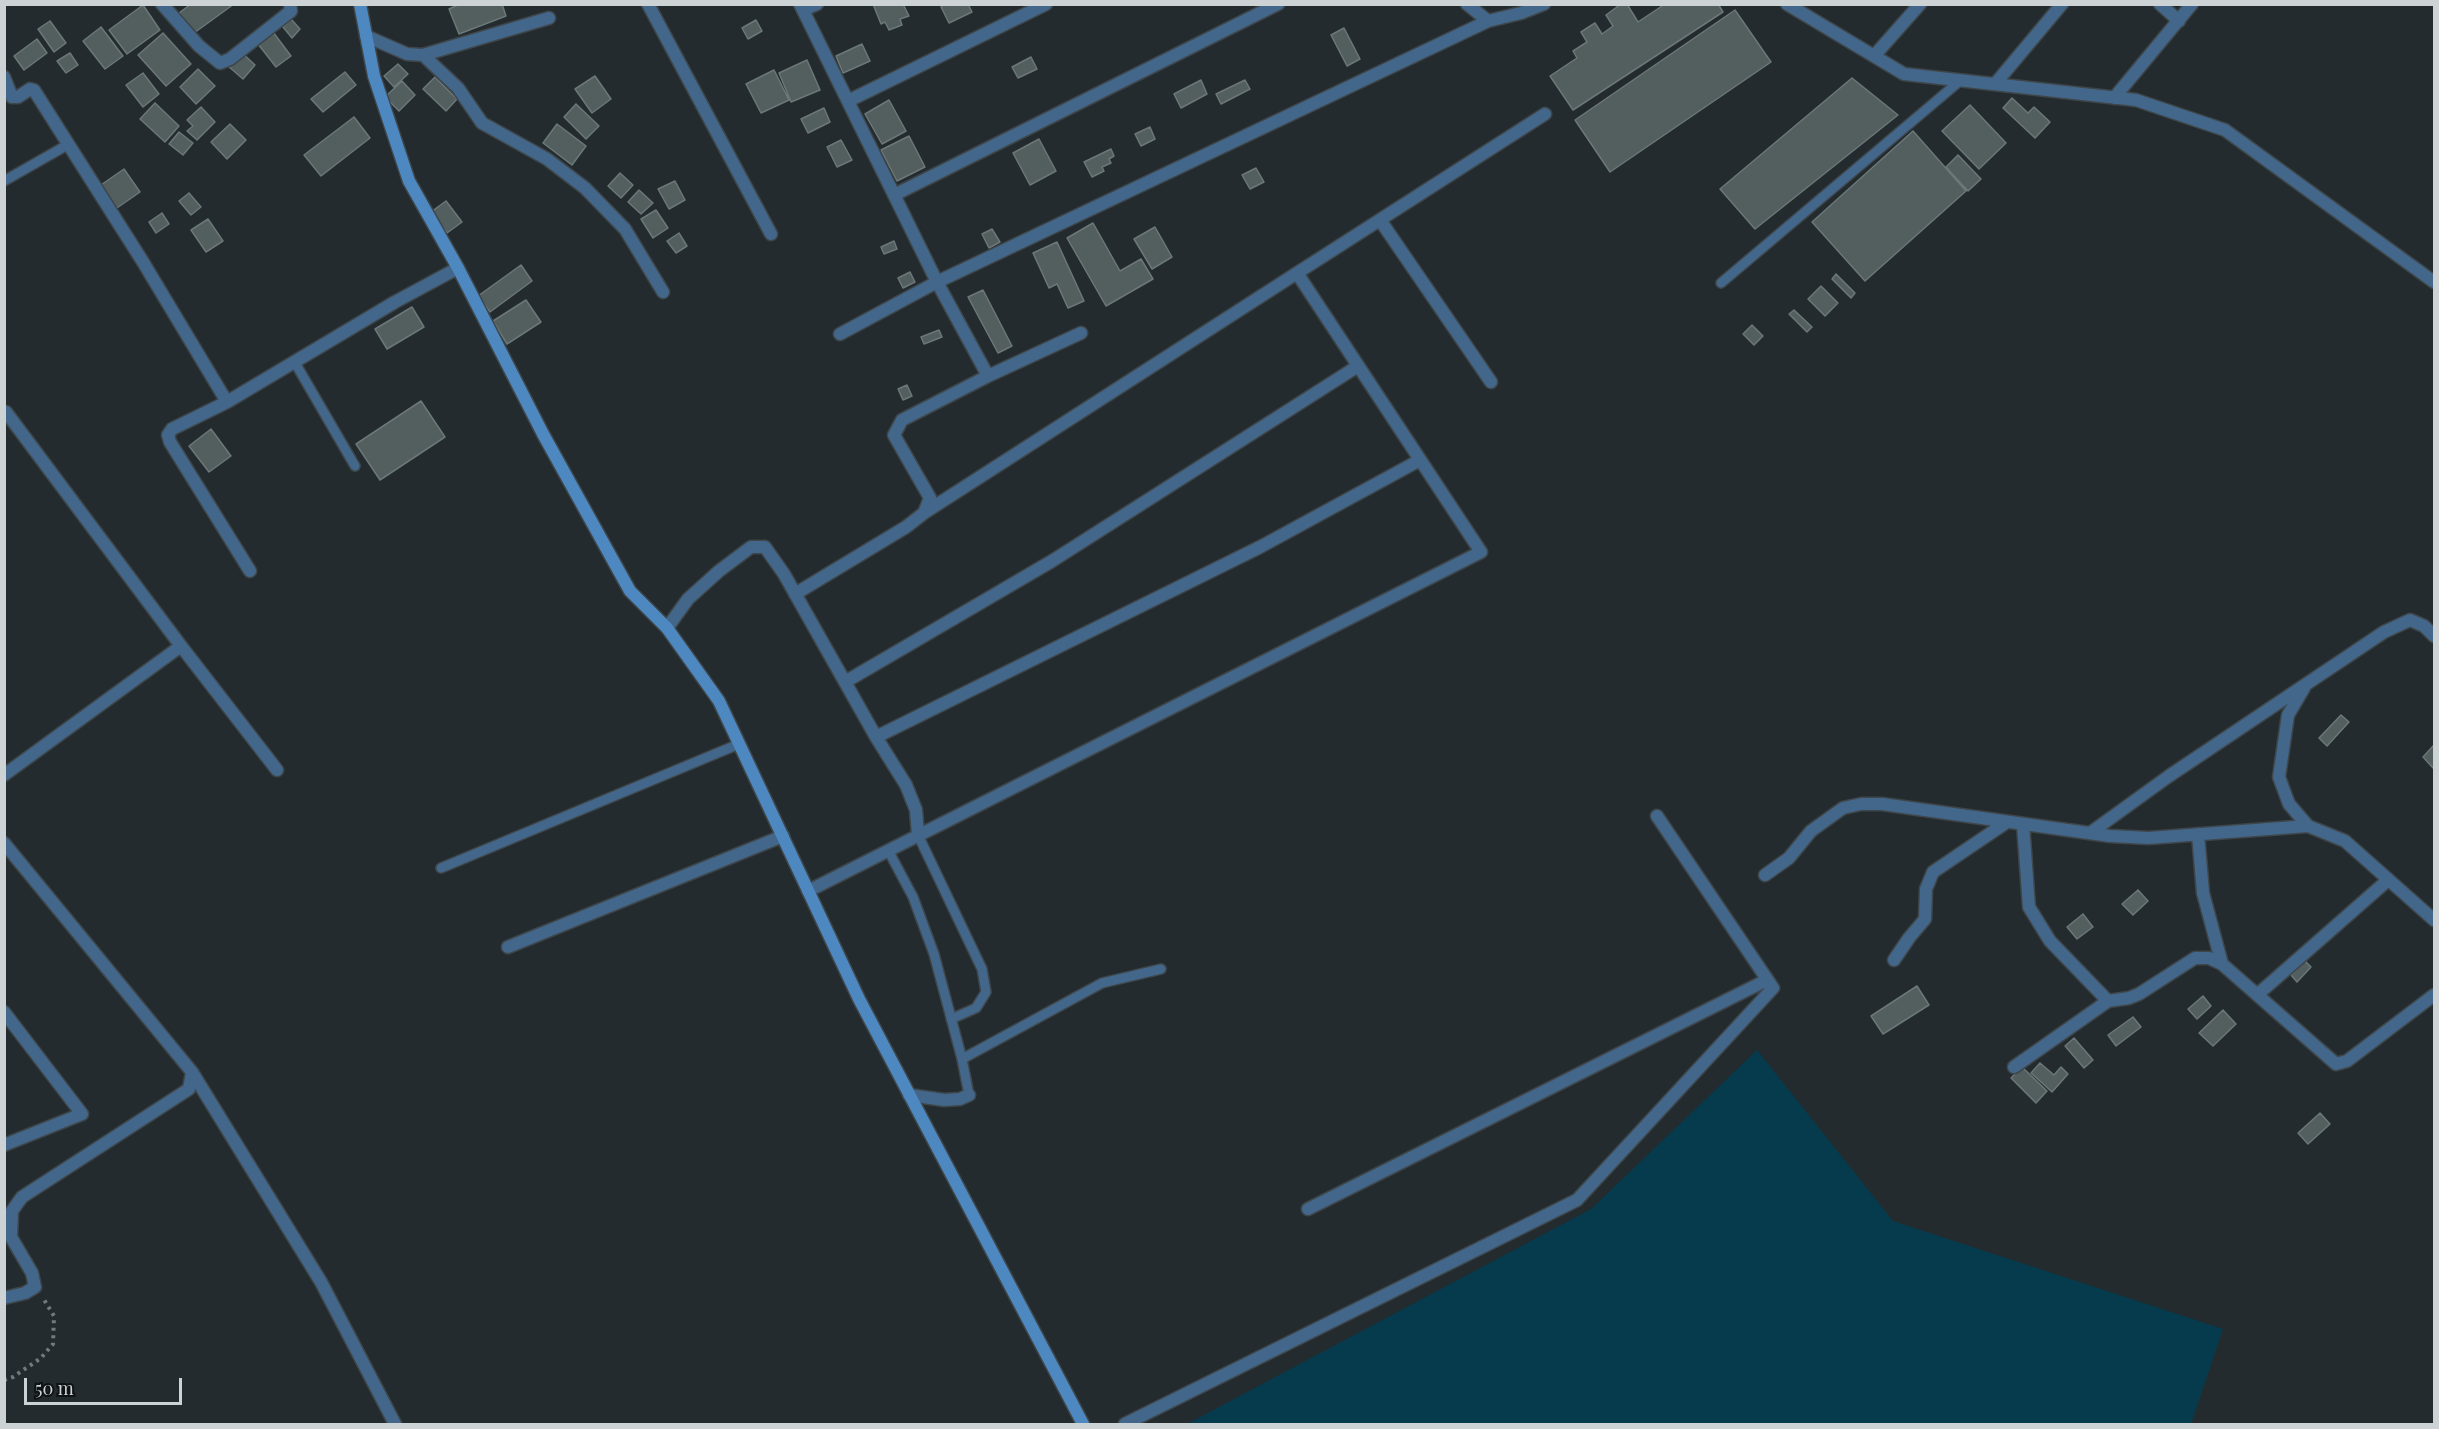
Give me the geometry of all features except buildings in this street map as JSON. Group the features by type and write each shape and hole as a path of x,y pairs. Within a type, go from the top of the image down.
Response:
{"street":[{"path":"168,6 199,46 220,63 230,59 291,11 290,4"},
{"path":"360,4 374,76 409,181 458,268 543,434 630,591 668,628 719,701 859,999 1083,1425"},
{"path":"648,4 771,234"},
{"path":"817,4 801,7 938,282 988,376"},
{"path":"848,101 1046,4"},
{"path":"894,195 1278,4"},
{"path":"1467,4 1488,21"},
{"path":"840,334 938,282 1488,21 1521,13 1544,4"},
{"path":"1788,4 1904,74 2136,100 2225,130 2434,282"},
{"path":"1874,56 1920,4"},
{"path":"1995,84 2062,4"},
{"path":"2160,4 2179,21"},
{"path":"2114,98 2192,4"},
{"path":"366,36 407,54 423,56 549,18"},
{"path":"423,56 458,88 482,123 547,159 585,188 625,229 663,292"},
{"path":"4,77 12,97 18,97 30,89 34,90 228,402"},
{"path":"795,594 906,527 924,513 1545,114"},
{"path":"1380,220 1491,382"},
{"path":"250,571 170,442 168,435 172,429 228,402 395,302 458,268"},
{"path":"808,891 1481,552 1297,273"},
{"path":"924,513 930,498 894,435 902,420 988,376 1081,333"},
{"path":"845,682 1052,561 1358,366"},
{"path":"6,412 277,770"},
{"path":"876,737 1260,547 1420,460"},
{"path":"668,628 688,599 719,571 751,547 765,547 906,784 916,810 918,835"},
{"path":"2090,833 2169,776 2384,632 2410,620 2424,626 2434,636"},
{"path":"4,775 181,646"},
{"path":"2306,684 2288,715 2279,777 2289,804 2308,826"},
{"path":"1765,875 1789,858 1811,831 1843,808 1861,804 1882,804 2090,833 2148,838 2308,826 2345,841 2434,920"},
{"path":"1125,1425 1577,1200 1773,988 1657,816"},
{"path":"1894,960 1925,919 1926,889 1933,872 2007,822"},
{"path":"2023,824 2029,906 2050,941 2108,1001"},
{"path":"2198,834 2203,892 2222,964"},
{"path":"508,947 783,836"},
{"path":"4,843 192,1072 321,1282 395,1425"},
{"path":"2257,995 2388,880"},
{"path":"2014,1067 2108,1001 2139,994 2195,958 2209,958 2222,964 2336,1064 2347,1061 2434,995"},
{"path":"1308,1209 1767,980"},
{"path":"4,1012 82,1114 4,1144"},
{"path":"4,1298 25,1293 35,1287 32,1273 11,1237 12,1211 22,1197 189,1089 192,1072"},
{"path":"909,1095 944,1100 960,1099 969,1095"}],"lane":[{"path":"1721,284 1961,80"},
{"path":"4,181 69,144"},
{"path":"294,361 355,466"},
{"path":"441,868 739,744"},
{"path":"918,835 982,969 986,993 976,1008 951,1019"},
{"path":"888,850 913,897 934,954 962,1059 969,1095"},
{"path":"962,1059 1102,983 1161,969"}],"path":[{"path":"4,1380 13,1377 41,1358 53,1344 54,1316 35,1287"}],"shaded area":[{"path":"1757,1050 1893,1221 2223,1329 2191,1424 1187,1424 1591,1209"}]}
